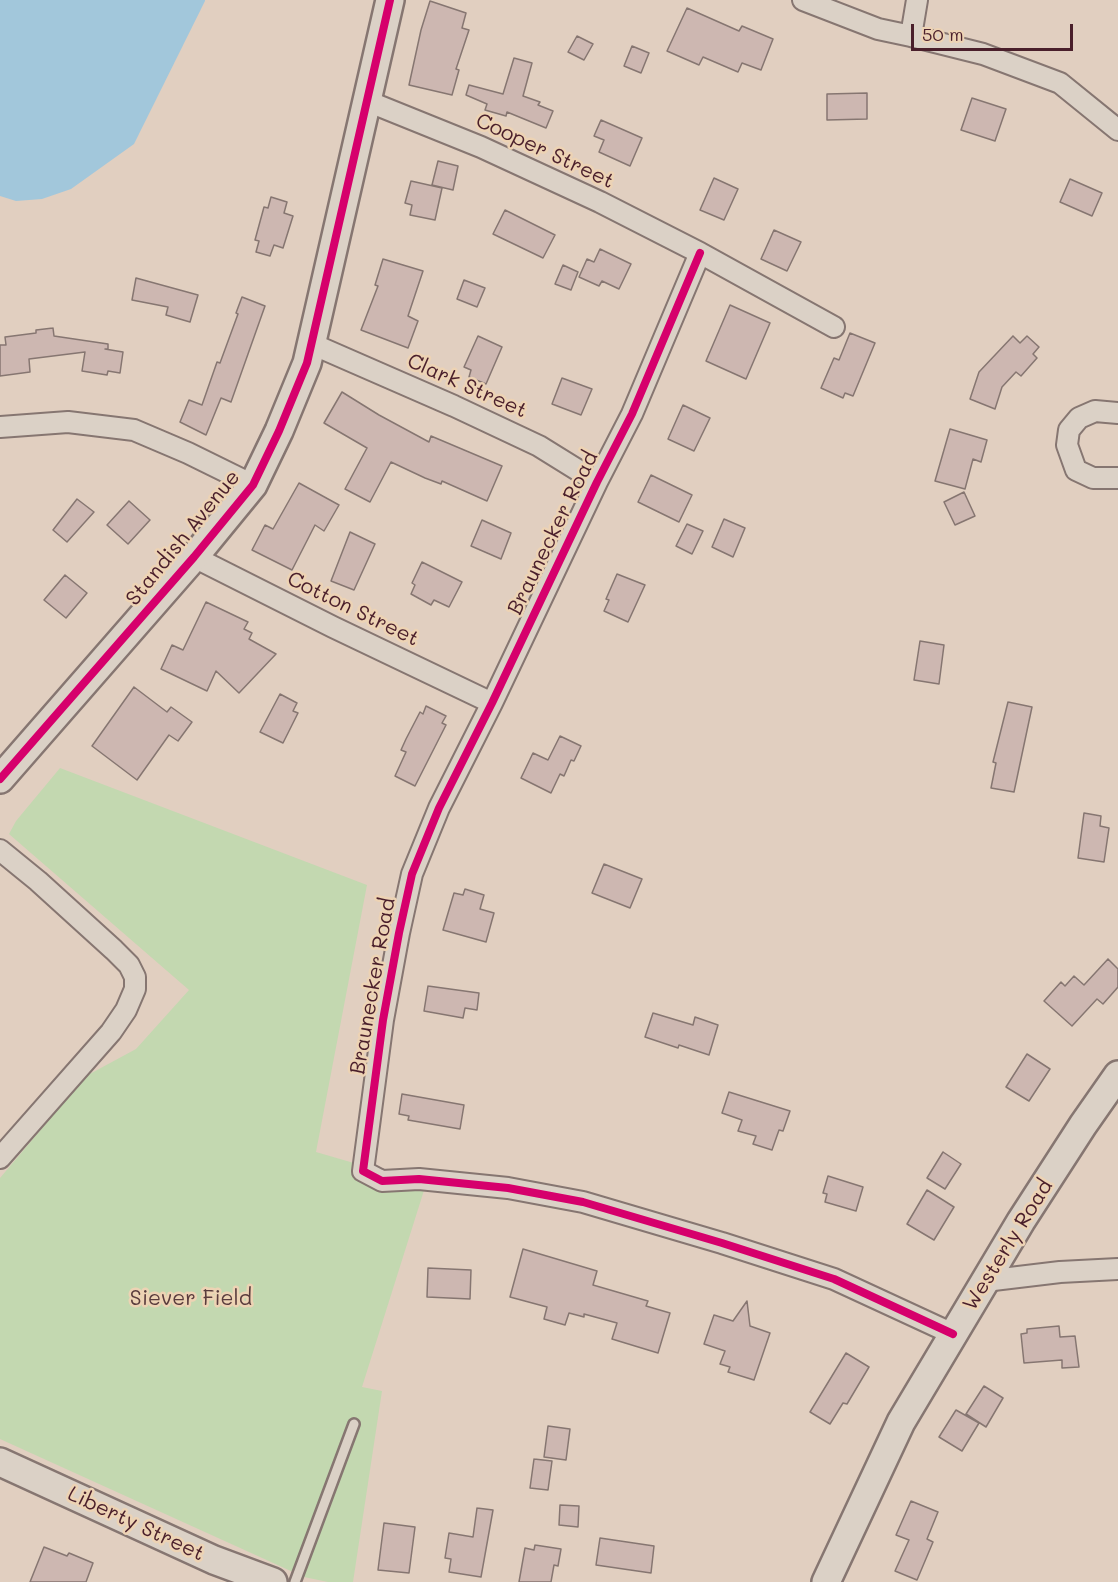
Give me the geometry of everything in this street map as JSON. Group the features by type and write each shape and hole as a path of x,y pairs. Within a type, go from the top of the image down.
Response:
{"street":[{"name":"Standish Avenue","path":"0,779 194,557 252,485 279,431 307,363 390,0"},
{"path":"803,0 878,29 983,54 1060,83 1118,130"},
{"path":"911,36 917,0"},
{"name":"Cooper Street","path":"367,100 481,147 600,202 700,253 834,327"},
{"name":"Braunecker Road","path":"700,253 632,414 439,808 412,874 383,1020 363,1171 382,1181 419,1179 508,1188 583,1202 834,1279 953,1334"},
{"name":"Clark Street","path":"312,344 539,446 597,482"},
{"path":"1118,413 1095,411 1079,418 1069,430 1067,445 1076,470 1093,478 1118,478"},
{"path":"0,427 68,422 134,430 188,453 252,485"},
{"name":"Cotton Street","path":"194,557 492,703"},
{"path":"0,850 38,881 129,965 135,977 135,989 126,1010 111,1032 0,1158"},
{"name":"Westerly Road","path":"826,1582 901,1422 985,1281 1083,1125 1118,1075"},
{"path":"985,1281 1060,1272 1118,1269"},
{"name":"Liberty Street","path":"0,1462 214,1560 273,1582"}],"lane":[{"path":"295,1582 354,1424"}],"green space":[{"name":"Siever Field","path":"60,768 367,885 316,1152 426,1184 362,1387 382,1391 353,1582 328,1582 304,1577 0,1439 0,1178 86,1076 136,1049 189,990 9,834 16,821"}],"water":[{"path":"0,0 205,1 134,144 71,189 42,199 16,201 0,196"}],"building":[{"path":"430,1 466,13 462,28 469,30 456,69 459,70 452,95 409,85"},
{"path":"687,8 739,31 742,26 773,39 761,70 742,63 738,72 703,57 699,65 667,51"},
{"path":"577,36 593,44 584,60 568,52"},
{"path":"632,46 649,53 641,73 624,66"},
{"path":"514,58 532,63 523,96 540,102 538,105 553,111 546,128 507,112 506,116 485,110 487,104 466,95 469,85 503,94"},
{"path":"867,93 867,119 827,120 827,94"},
{"path":"972,98 1006,109 995,141 961,130"},
{"path":"601,120 642,138 630,166 599,152 604,140 594,136"},
{"path":"438,161 458,166 453,190 432,185"},
{"path":"714,178 738,189 724,220 700,210"},
{"path":"1070,179 1102,193 1092,216 1060,202"},
{"path":"411,181 442,188 435,220 410,215 412,205 405,203"},
{"path":"271,197 287,202 284,213 293,216 283,248 274,245 270,256 256,252 259,241 255,240 264,207 268,208"},
{"path":"505,210 555,235 543,258 493,234"},
{"path":"774,230 801,242 787,271 761,259"},
{"path":"600,249 631,264 619,289 602,281 599,286 579,277 587,259 594,262"},
{"path":"383,259 423,271 408,316 418,321 408,348 361,330 378,286 375,285"},
{"path":"563,265 578,272 571,290 555,284"},
{"path":"136,278 198,295 190,322 166,315 168,307 132,300"},
{"path":"464,280 485,288 477,307 457,299"},
{"path":"242,297 265,306 231,402 221,398 206,435 180,422 189,400 202,405 217,362 220,363"},
{"path":"730,305 770,323 746,379 706,361"},
{"path":"53,328 54,336 108,344 108,349 105,349 123,352 120,373 108,371 107,375 82,371 85,352 29,359 30,372 0,376 0,345 6,345 5,337"},
{"path":"850,333 875,343 853,396 845,393 843,398 821,388 834,358 839,360"},
{"path":"478,336 502,347 486,384 469,377 471,370 464,367"},
{"path":"1013,336 1020,343 1027,336 1039,347 1033,354 1037,358 1021,376 1016,372 1002,387 995,409 970,399 979,372"},
{"path":"562,378 592,389 581,415 552,404"},
{"path":"342,392 429,442 431,436 502,466 487,501 442,481 441,484 425,478 391,462 370,502 345,489 367,448 324,423"},
{"path":"683,405 710,418 694,451 668,439"},
{"path":"950,429 987,440 981,462 973,459 965,489 935,481"},
{"path":"651,475 692,495 679,522 638,502"},
{"path":"299,483 339,505 324,531 315,525 292,570 252,550 265,525 273,529"},
{"path":"964,492 975,516 955,525 944,502"},
{"path":"77,499 94,512 67,542 53,530"},
{"path":"129,501 150,520 128,544 107,525"},
{"path":"724,519 745,528 733,557 712,547"},
{"path":"482,520 511,533 501,559 471,546"},
{"path":"687,524 703,531 692,554 676,546"},
{"path":"350,532 375,544 354,590 331,581"},
{"path":"422,562 462,582 449,607 434,600 431,605 411,594 415,585 412,583"},
{"path":"617,574 645,585 628,622 604,611 609,600 606,599"},
{"path":"65,575 87,593 66,618 44,600"},
{"path":"206,602 248,622 244,629 252,633 249,639 276,654 239,693 216,671 207,691 161,669 172,645 183,650"},
{"path":"920,641 944,645 939,684 914,680"},
{"path":"134,687 167,712 171,707 192,722 178,741 169,735 137,780 92,746"},
{"path":"280,694 297,703 293,711 298,713 283,743 260,732"},
{"path":"1008,702 1032,707 1014,792 991,788 996,763 993,762"},
{"path":"426,706 446,716 442,723 446,725 415,786 395,776 406,752 401,750 420,712 423,714"},
{"path":"560,736 581,746 564,776 560,774 551,793 521,778 533,753 548,760"},
{"path":"1084,813 1101,816 1100,826 1109,828 1104,862 1078,858"},
{"path":"604,864 642,879 630,908 592,893"},
{"path":"465,889 484,895 480,909 494,913 486,942 443,930 454,893 463,895"},
{"path":"1108,959 1118,969 1118,987 1103,1004 1097,999 1072,1026 1044,1001 1061,982 1065,986 1074,976 1084,985"},
{"path":"428,986 479,993 477,1010 465,1008 463,1018 424,1011"},
{"path":"653,1013 693,1025 695,1017 718,1025 709,1055 645,1037"},
{"path":"1027,1054 1050,1069 1029,1101 1006,1087"},
{"path":"729,1092 790,1111 783,1131 779,1130 772,1150 753,1144 756,1136 738,1131 742,1120 722,1113"},
{"path":"402,1094 464,1105 460,1129 408,1120 409,1116 399,1114"},
{"path":"943,1152 961,1164 945,1189 927,1178"},
{"path":"828,1176 863,1187 856,1211 825,1202 827,1194 823,1193"},
{"path":"927,1190 954,1207 934,1240 907,1224"},
{"path":"523,1249 597,1271 593,1285 648,1301 646,1306 670,1313 658,1353 612,1339 617,1323 584,1314 584,1317 569,1313 565,1325 544,1319 547,1307 510,1297"},
{"path":"428,1268 471,1270 470,1299 427,1297"},
{"path":"747,1301 750,1326 770,1333 754,1380 728,1372 730,1367 720,1364 725,1351 704,1344 714,1315 733,1321"},
{"path":"1059,1326 1060,1337 1075,1336 1079,1367 1062,1368 1062,1360 1024,1363 1021,1334 1027,1333 1027,1329"},
{"path":"846,1353 869,1367 847,1404 843,1403 830,1424 810,1412"},
{"path":"984,1386 1003,1398 986,1427 966,1414"},
{"path":"956,1410 979,1423 962,1451 939,1437"},
{"path":"548,1426 570,1429 566,1460 544,1457"},
{"path":"534,1459 552,1461 548,1490 530,1488"},
{"path":"911,1501 938,1512 927,1539 933,1542 917,1580 895,1571 909,1540 896,1535"},
{"path":"560,1505 579,1506 578,1527 559,1525"},
{"path":"477,1508 493,1510 481,1577 449,1572 451,1559 445,1558 449,1533 473,1537"},
{"path":"384,1523 415,1527 409,1573 378,1570"},
{"path":"600,1538 654,1546 651,1573 596,1565"},
{"path":"535,1545 561,1549 558,1566 554,1565 551,1582 519,1582 525,1548 534,1550"},
{"path":"44,1547 67,1556 69,1553 93,1563 86,1582 30,1582"}],"cycle path":[{"path":"0,779 194,557 253,485 279,431 307,363 390,0"},
{"path":"700,253 632,414 439,808 412,874 383,1020 363,1171 382,1181 419,1179 508,1188 583,1202 834,1279 953,1334"}]}
